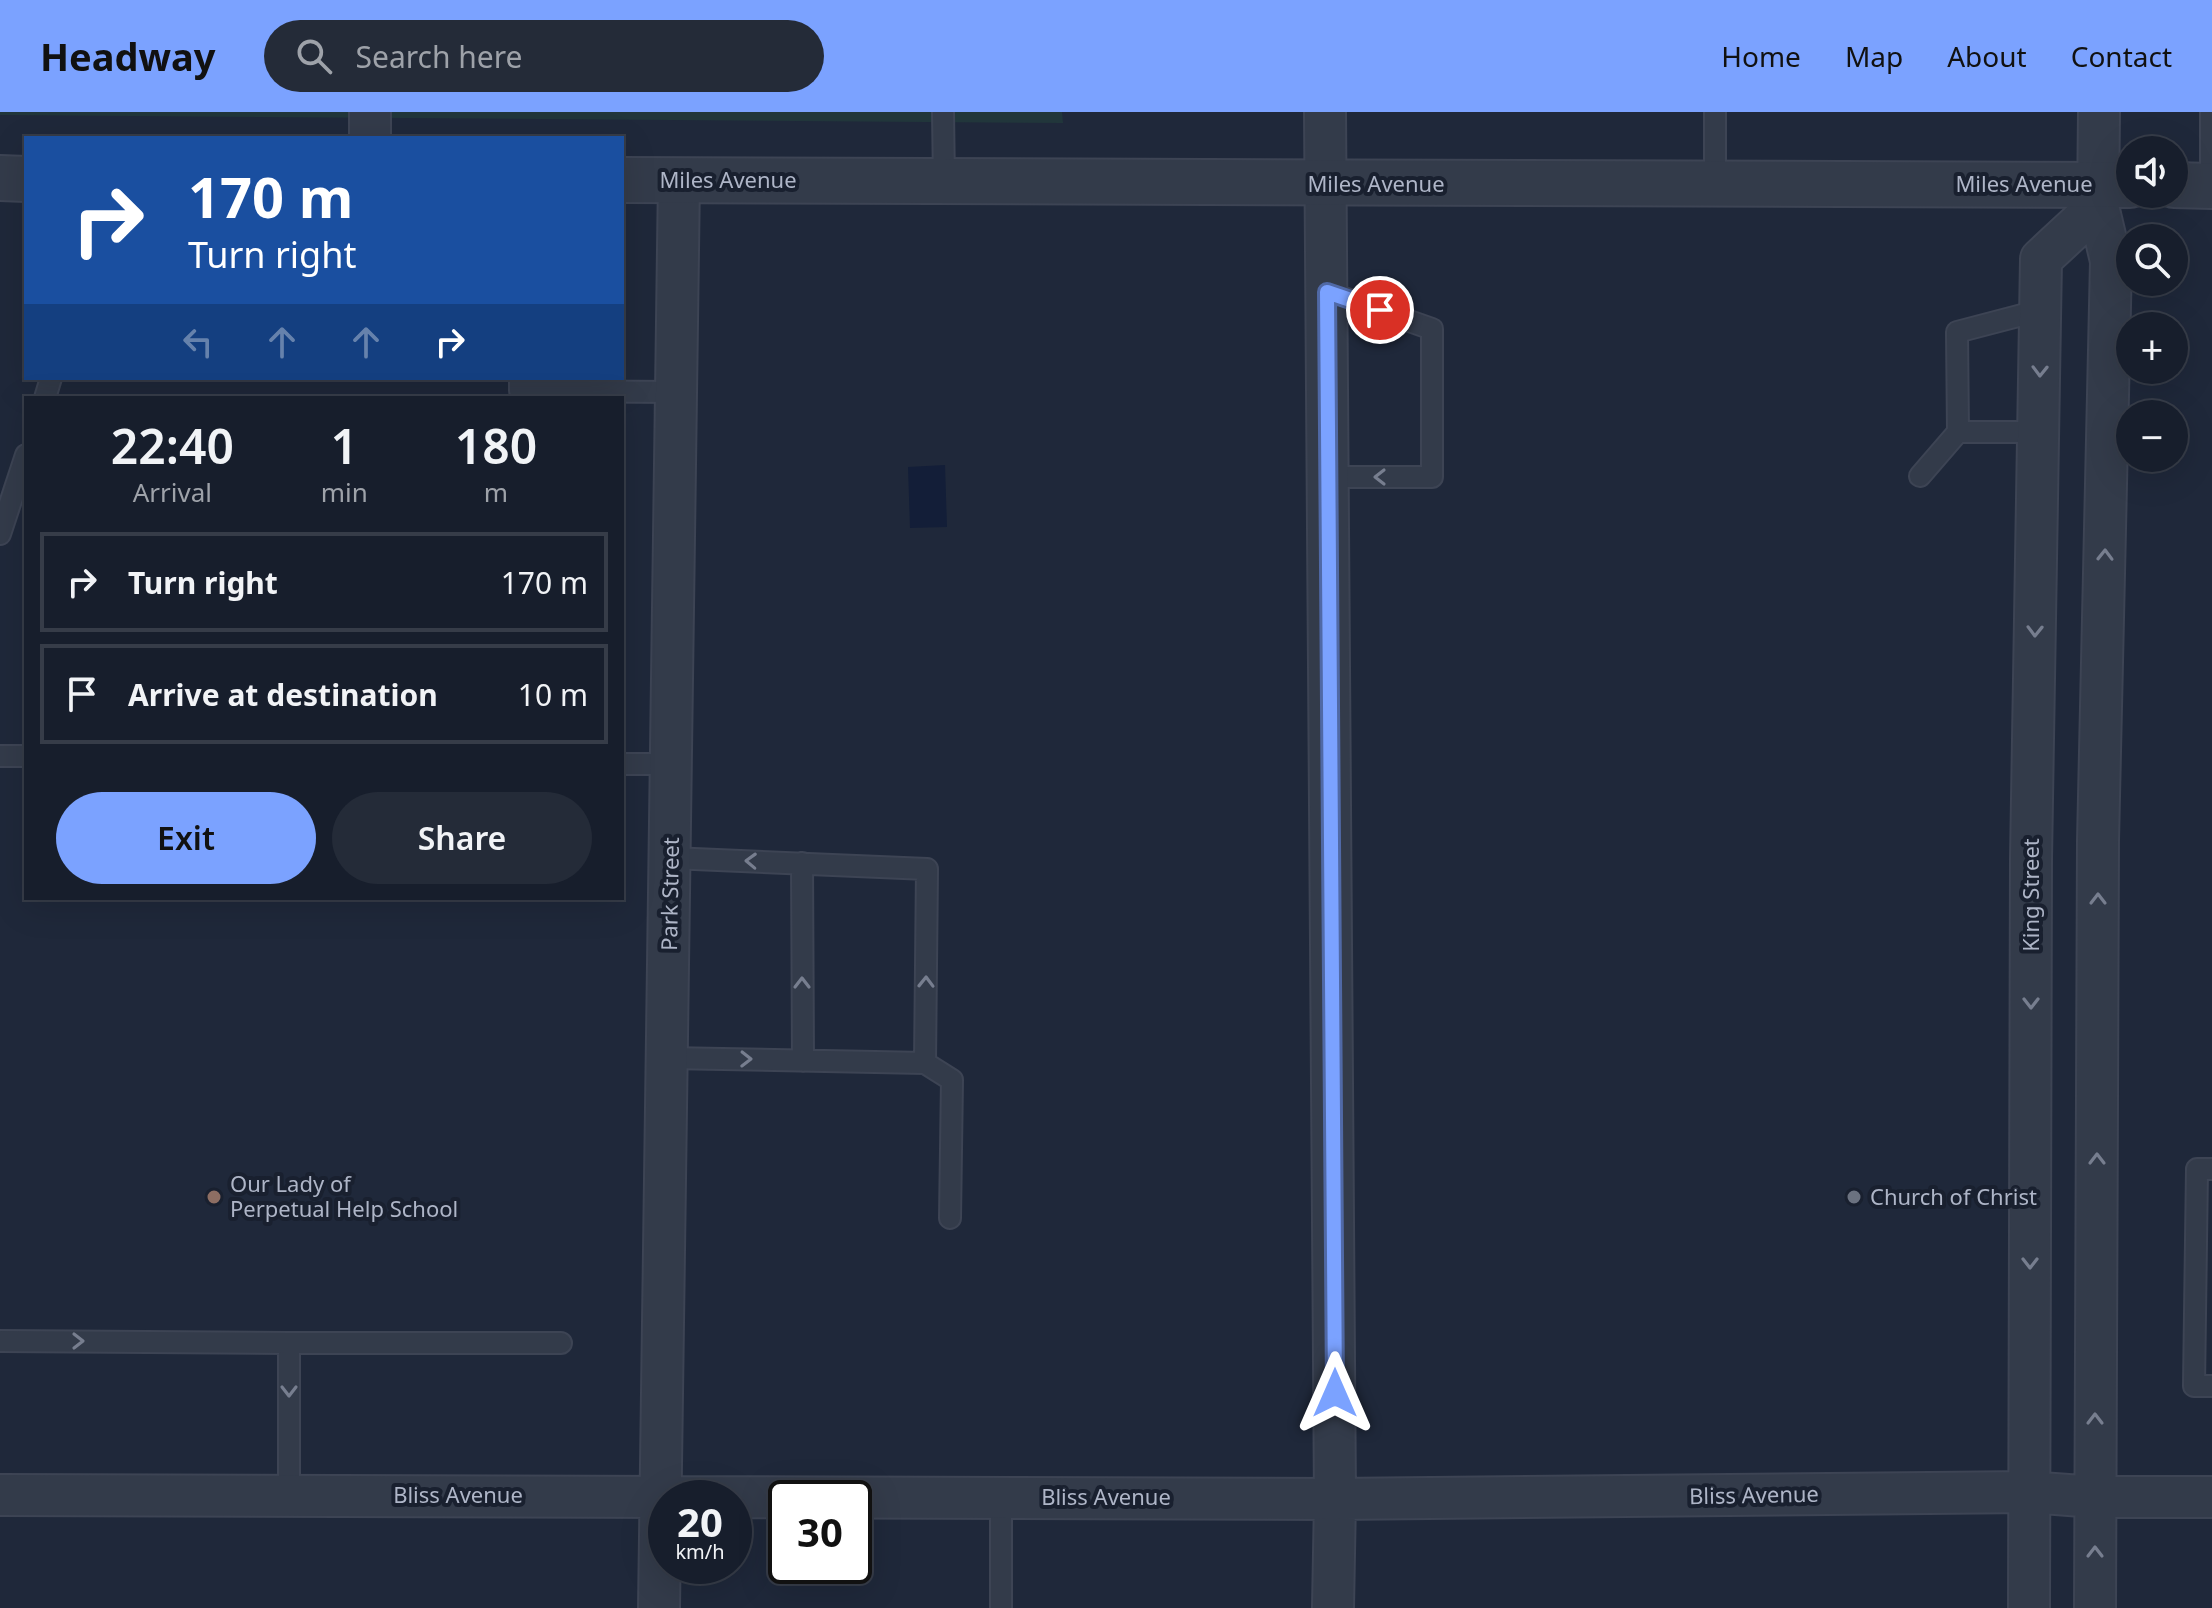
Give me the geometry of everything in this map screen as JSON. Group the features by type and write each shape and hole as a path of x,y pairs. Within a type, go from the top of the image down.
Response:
{"street":[{"path":"370,112 370,136"},
{"path":"1325,112 1335,1499 1333,1608"},
{"path":"2095,1608 2098,841 2111,261 2109,192 2099,112"},
{"path":"0,178 24,179"},
{"name":"Park Street","path":"662,1480 679,179"},
{"name":"Miles Avenue","path":"624,180 1715,183 2109,192"},
{"path":"2188,185 2212,186"},
{"name":"King Street","path":"2029,1608 2032,840 2041,259 2109,192"},
{"path":"2032,840 2098,841"},
{"name":"Bliss Avenue","path":"752,1496 1335,1499 2029,1492 2095,1497 2212,1497"},
{"name":"Bliss Avenue","path":"0,1495 648,1496"},
{"name":"Park Street","path":"659,1608 660,1584"}],"lane":[{"path":"943,112 944,181"},
{"path":"1715,112 1715,183"},
{"path":"2211,112 2212,186"},
{"path":"1327,292 1432,329 1432,477 1328,477"},
{"path":"1920,476 1958,432 1957,332 2041,310"},
{"path":"520,380 520,391 677,392"},
{"path":"1958,432 2039,432"},
{"path":"0,534 24,461"},
{"path":"0,756 24,756"},
{"path":"624,764 672,764"},
{"path":"671,858 927,869 925,1063"},
{"path":"802,863 803,1061"},
{"path":"668,1058 925,1063 952,1080 950,1218"},
{"path":"2212,1169 2197,1169 2194,1386 2212,1386"},
{"path":"0,1341 561,1343"},
{"path":"289,1343 289,1495"},
{"path":"1001,1497 1001,1608"}],"green space":[{"path":"0,112 1062,112 1063,123 0,115"}],"water":[{"path":"945,465 947,527 910,528 908,467"}],"place":[{"name":"Our Lady of Perpetual Help School","path":"214,1197"},
{"name":"Church of Christ","path":"1854,1197"}],"route":[{"path":"1335,1393 1327,292 1380,310"}]}
